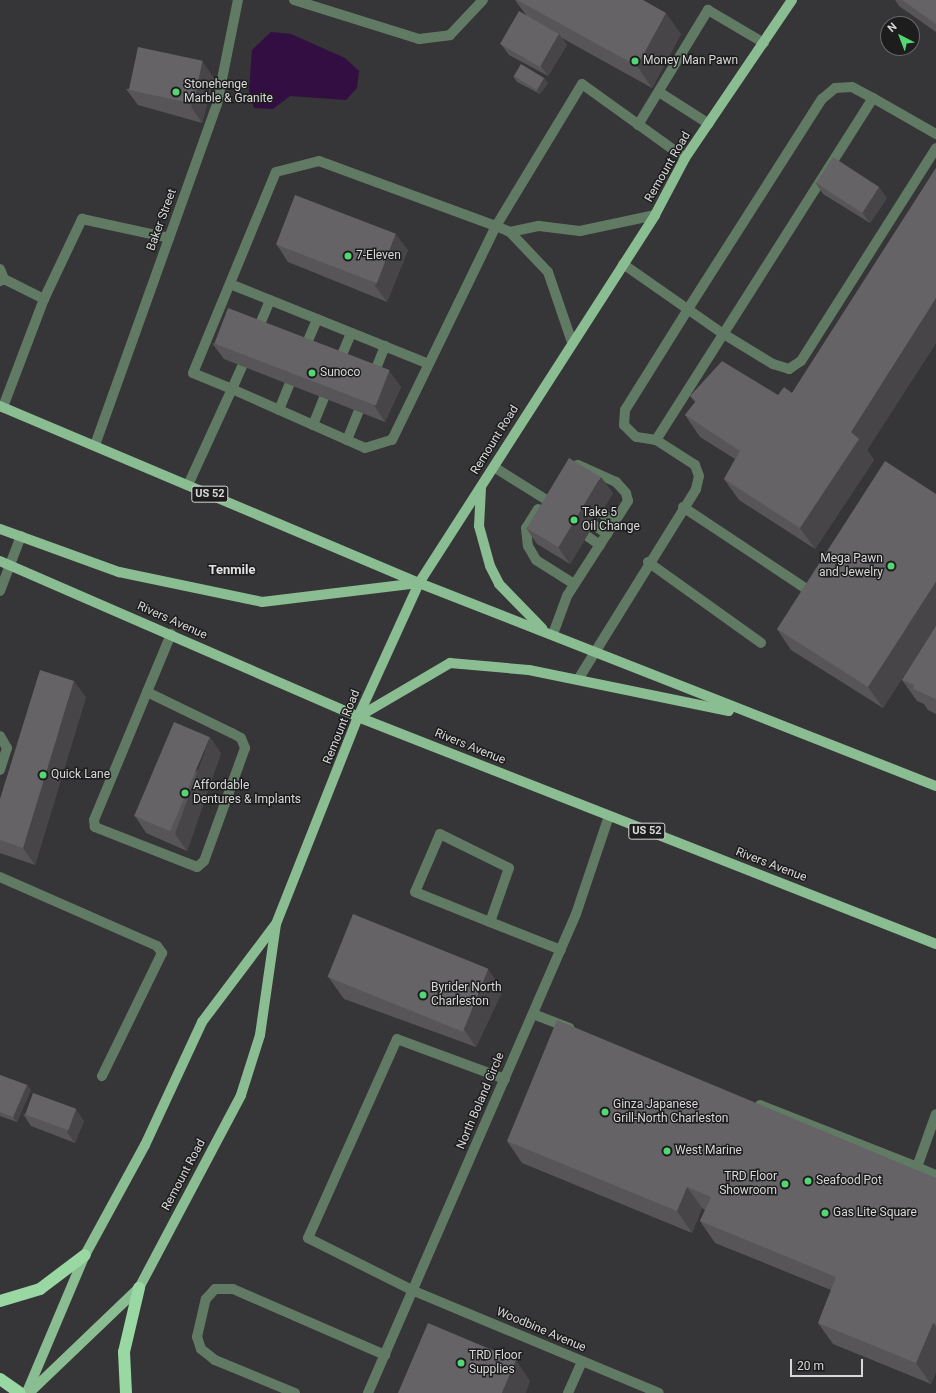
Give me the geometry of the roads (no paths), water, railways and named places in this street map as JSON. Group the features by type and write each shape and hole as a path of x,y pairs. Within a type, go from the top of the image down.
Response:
{"highway":[{"path":"0,1301 40,1289 85,1255"},
{"path":"126,1393 124,1352 139,1288"},
{"path":"0,1378 20,1393"}],"main road":[{"name":"Remount Road","path":"28,1393 139,1288 241,1095 260,1035 276,924 358,717 419,582 655,215 685,158 792,0"},
{"name":"US 52","path":"2,406 419,582 594,650 754,717 936,786"},
{"path":"481,487 479,526 490,566 499,584 549,632"},
{"path":"0,529 119,572 262,602 419,582"},
{"name":"Rivers Avenue","path":"5,563 171,634 358,717 936,944"},
{"path":"358,717 450,663 529,670 579,678 754,717"},
{"name":"Remount Road","path":"28,1393 85,1255 145,1144 202,1022 276,924"}],"street":[{"name":"Baker Street","path":"95,445 217,104 238,0"},
{"path":"294,0 419,39 450,35 483,0"},
{"path":"638,125 708,10 764,43"},
{"path":"572,342 548,272 510,232 496,226 319,161 276,172 193,373 365,448 392,440 496,226 582,84 685,158"},
{"path":"579,678 594,650 648,562 696,489 699,476 695,465 656,440 636,437 624,425 625,410 822,99 835,88 852,87 936,134"},
{"path":"659,92 708,124"},
{"path":"656,440 722,333 873,98"},
{"path":"624,264 722,333 773,364 789,369 800,361 936,148"},
{"path":"510,232 539,226 580,230 655,215"},
{"path":"2,406 44,299 82,219 169,238"},
{"path":"0,269 2,280 44,299"},
{"path":"230,284 429,364"},
{"path":"260,324 270,300"},
{"path":"307,343 317,319"},
{"path":"341,357 351,332"},
{"path":"375,371 385,346"},
{"path":"188,484 244,362"},
{"path":"279,410 291,380"},
{"path":"312,425 326,393"},
{"path":"347,440 360,407"},
{"path":"549,632 574,584 628,501 626,493 616,482 580,465 570,466"},
{"path":"494,467 546,497 557,501"},
{"path":"546,497 550,512"},
{"path":"546,497 526,528 528,546 536,560 574,584"},
{"path":"683,507 808,590"},
{"path":"601,513 615,522"},
{"path":"594,525 607,534"},
{"path":"0,591 5,563 21,536"},
{"path":"587,536 600,545"},
{"path":"648,562 762,643"},
{"path":"147,692 241,738 245,748 204,860 197,867 95,827 94,820 171,634"},
{"path":"0,736 7,748 0,770"},
{"name":"North Boland Circle","path":"368,1393 414,1291 561,950 609,816"},
{"path":"490,922 509,868 440,834 415,892 490,922 561,950"},
{"path":"0,878 157,946 162,953 102,1076"},
{"path":"533,1014 578,1032"},
{"name":"Woodbine Avenue","path":"505,1079 397,1039 308,1238 414,1291 659,1393"},
{"path":"747,1100 936,1175"},
{"path":"917,1167 936,1114"},
{"path":"295,1393 215,1360 201,1349 197,1337 206,1299 215,1289 233,1288 385,1355"},
{"path":"568,1393 582,1361"}],"place":[{"name":"Money Man Pawn","path":"635,61"},
{"name":"Stonehenge Marble & Granite","path":"176,92"},
{"name":"7-Eleven","path":"348,256"},
{"name":"Sunoco","path":"312,373"},
{"name":"Take 5 Oil Change","path":"574,520"},
{"name":"Mega Pawn and Jewelry","path":"891,566"},
{"name":"Quick Lane","path":"43,775"},
{"name":"Affordable Dentures & Implants","path":"185,793"},
{"name":"Byrider North Charleston","path":"423,995"},
{"name":"Ginza Japanese Grill-North Charleston","path":"605,1112"},
{"name":"West Marine","path":"667,1151"},
{"name":"Seafood Pot","path":"808,1181"},
{"name":"TRD Floor Showroom","path":"785,1184"},
{"name":"Gas Lite Square","path":"825,1213"},
{"name":"TRD Floor Supplies","path":"461,1363"}],"district":[{"name":"Tenmile","path":"232,570"}]}
